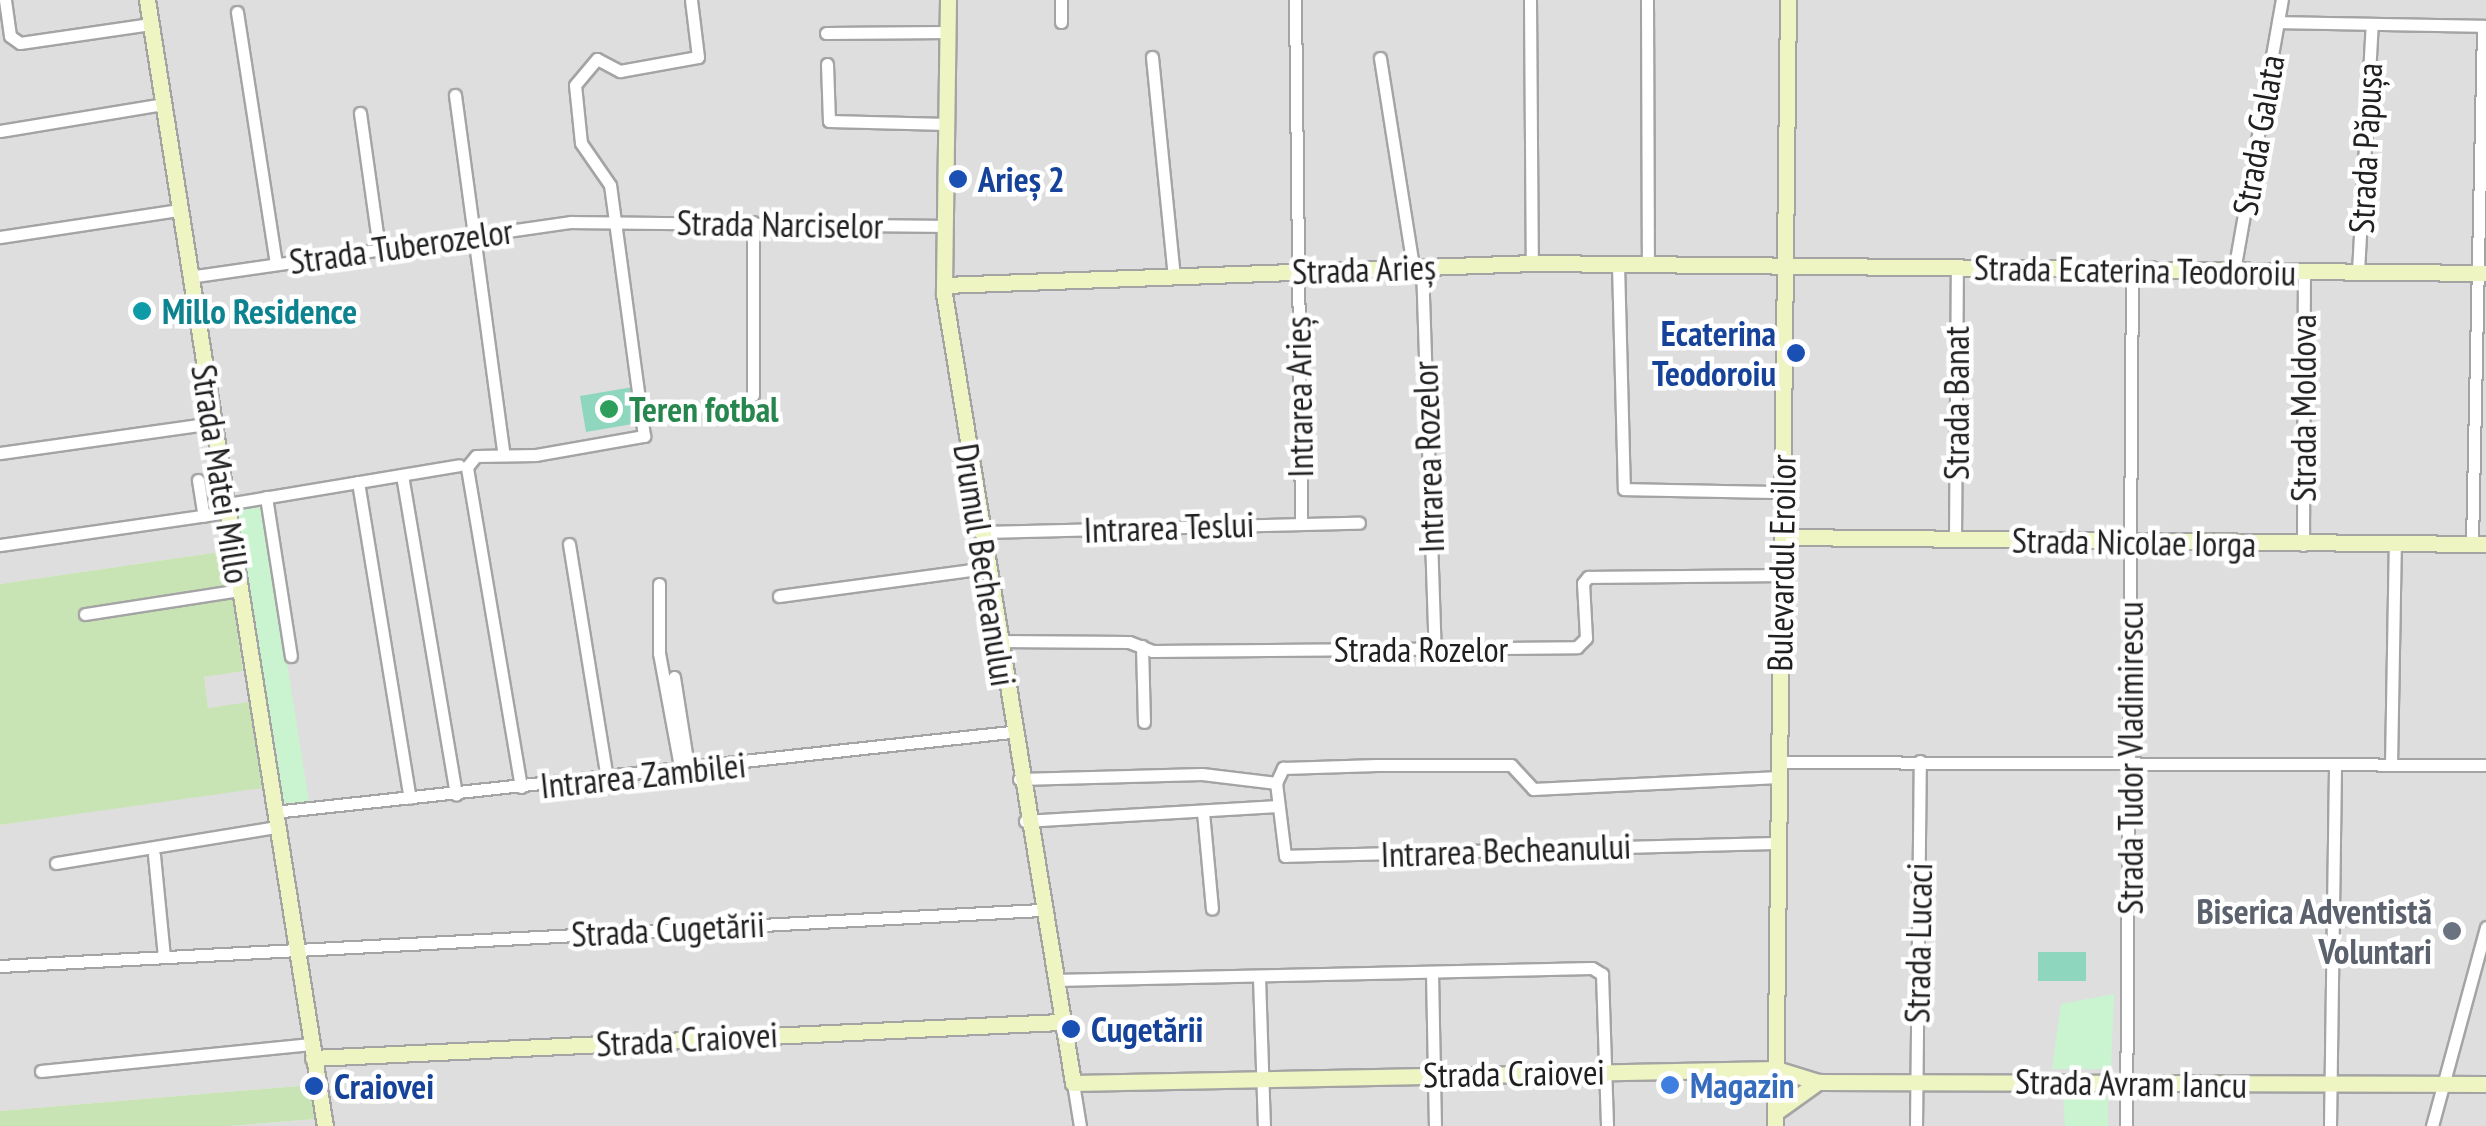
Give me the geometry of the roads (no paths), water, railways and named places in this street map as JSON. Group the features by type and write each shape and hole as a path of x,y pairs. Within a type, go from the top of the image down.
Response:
{"street":[{"path":"5,0 10,36 20,43 150,24"},
{"name":"Strada Matei Millo","path":"147,0 326,1126"},
{"path":"0,546 204,516 266,497 463,466 476,456 503,452 536,455 640,439 646,425 610,186 582,143 576,86 597,59 620,71 698,57 691,0"},
{"name":"Drumul Becheanului","path":"948,0 944,285 1011,732 1080,1126"},
{"path":"1061,0 1061,22"},
{"name":"Intrarea Arieș","path":"1295,0 1301,524"},
{"path":"1530,0 1532,264"},
{"path":"1647,0 1648,263"},
{"name":"Bulevardul Eroilor","path":"1776,1119 1788,0"},
{"name":"Strada Galata","path":"2234,270 2282,0"},
{"path":"237,12 276,264"},
{"path":"2278,22 2484,26 2479,544"},
{"name":"Strada Păpușa","path":"2358,272 2372,24"},
{"path":"826,33 948,32"},
{"path":"1152,57 1174,276"},
{"name":"Intrarea Rozelor","path":"1380,58 1417,266 1435,648"},
{"path":"827,64 828,121 947,124"},
{"path":"455,96 503,452"},
{"path":"0,131 163,104"},
{"path":"360,113 379,248"},
{"path":"0,237 179,210"},
{"name":"Strada Narciselor","path":"615,222 946,226"},
{"name":"Strada Tuberozelor","path":"189,278 473,235 615,222"},
{"path":"753,222 753,395"},
{"path":"1618,264 1624,490 1782,492"},
{"name":"Strada Arieș","path":"944,285 1417,266 1785,264"},
{"name":"Strada Ecaterina Teodoroiu","path":"1785,264 2480,273"},
{"name":"Strada Banat","path":"1956,268 1956,539"},
{"name":"Strada Tudor Vladimirescu","path":"2126,1126 2132,270"},
{"name":"Strada Moldova","path":"2303,545 2304,272"},
{"path":"0,453 213,423"},
{"path":"463,466 521,788"},
{"path":"402,475 456,794"},
{"path":"198,480 204,516"},
{"path":"358,482 410,798"},
{"path":"266,497 292,656"},
{"name":"Intrarea Teslui","path":"980,532 1359,523"},
{"name":"Strada Nicolae Iorga","path":"1782,537 2479,544"},
{"path":"570,544 608,779"},
{"path":"2391,764 2395,545"},
{"path":"779,596 985,568"},
{"name":"Strada Rozelor","path":"997,641 1435,648 1584,644 1588,577 1782,575"},
{"path":"659,584 659,653 685,771"},
{"path":"84,614 240,590"},
{"path":"1142,646 1144,722"},
{"path":"674,677 685,771"},
{"name":"Intrarea Zambilei","path":"56,863 410,798 685,771 1011,732"},
{"path":"1019,779 1202,774 1276,783 1283,768 1511,766 1533,789 1920,761 2486,765"},
{"name":"Strada Lucaci","path":"1916,1126 1920,761"},
{"path":"2330,1126 2335,765"},
{"name":"Intrarea Becheanului","path":"1276,783 1285,856 1778,842"},
{"path":"1026,822 1277,806"},
{"path":"1203,812 1212,909"},
{"path":"154,856 164,957"},
{"name":"Strada Cugetării","path":"295,948 1041,910"},
{"path":"2432,1126 2486,927"},
{"path":"0,966 295,948"},
{"path":"1054,980 1598,970 1606,1126"},
{"path":"1432,972 1435,1126"},
{"path":"1259,977 1264,1126"},
{"name":"Strada Craiovei","path":"312,1051 1061,1022"},
{"path":"41,1071 312,1051"},
{"name":"Strada Avram Iancu","path":"1776,1069 1818,1082 2486,1084"},
{"name":"Strada Craiovei","path":"1072,1084 1776,1069"},
{"path":"1776,1119 1818,1082"}],"place":[{"name":"Arieș 2","path":"958,179"},
{"name":"Millo Residence","path":"142,311"},
{"name":"Ecaterina Teodoroiu","path":"1796,353"},
{"name":"Teren fotbal","path":"609,409"},
{"name":"Biserica Adventistă Voluntari","path":"2452,931"},
{"name":"Cugetării","path":"1071,1029"},
{"name":"Magazin","path":"1670,1085"},
{"name":"Craiovei","path":"314,1086"}]}
